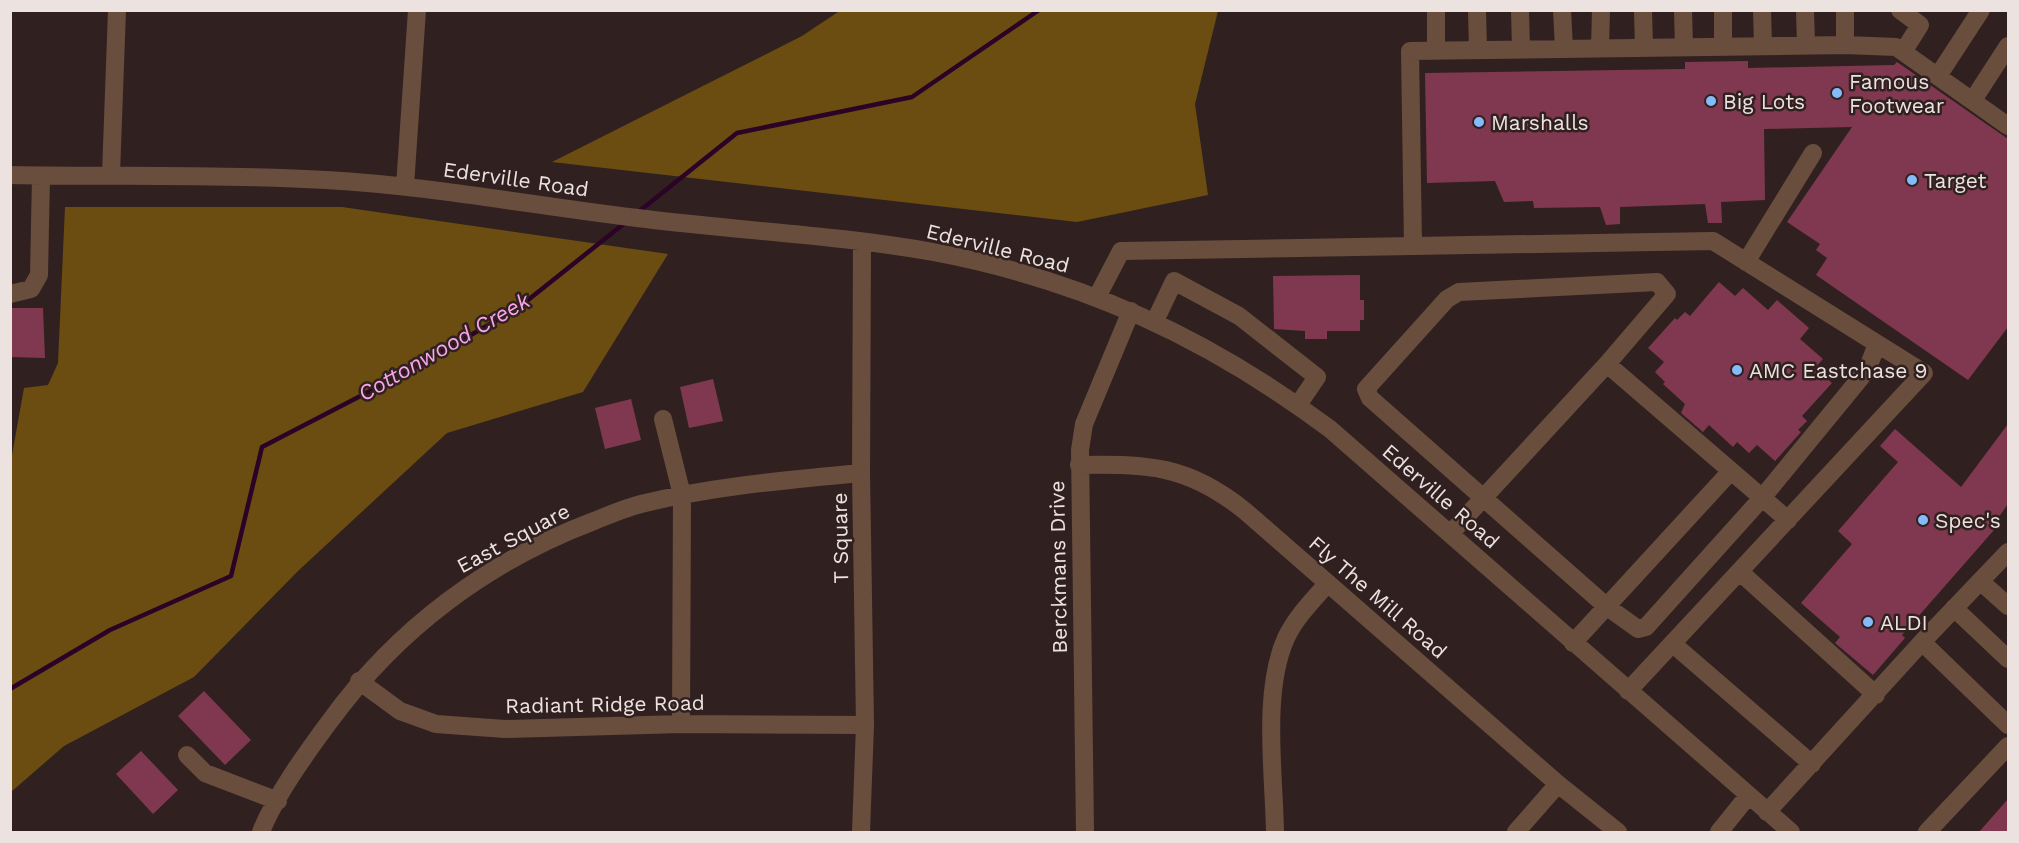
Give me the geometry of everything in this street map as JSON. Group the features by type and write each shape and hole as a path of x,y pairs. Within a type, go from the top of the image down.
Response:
{"street":[{"path":"111,174 117,10"},
{"path":"405,186 417,10"},
{"path":"1436,10 1436,50"},
{"path":"1477,10 1479,50"},
{"path":"1520,10 1521,49"},
{"path":"1562,10 1564,49"},
{"path":"1600,48 1601,10"},
{"path":"1643,10 1644,48"},
{"path":"1683,10 1684,47"},
{"path":"1723,10 1723,46"},
{"path":"1762,10 1763,46"},
{"path":"1805,10 1806,45"},
{"path":"1845,10 1845,45"},
{"path":"1900,10 1925,18 1903,52"},
{"path":"1938,76 1981,10"},
{"path":"1413,246 1410,51 1806,45 1896,47 2008,125"},
{"path":"1973,100 2008,46"},
{"path":"1746,262 1813,153"},
{"name":"Ederville Road","path":"10,176 111,174 325,180 405,186 727,229 862,242 933,252 1030,275 1097,297 1155,321 1247,372 1330,429 1791,832"},
{"path":"10,294 31,289 36,283 41,176"},
{"path":"1097,297 1121,251 1713,241 1924,373 1629,691"},
{"name":"T Square","path":"861,832 865,725 861,473 862,242"},
{"path":"1155,321 1174,281 1239,316 1317,377 1298,405"},
{"path":"1450,534 1484,497 1607,364 1667,294 1657,282 1459,291 1447,299 1366,389 1370,398 1484,497 1606,606 1638,629 1646,627 1762,498 1867,370 1877,344"},
{"name":"Berckmans Drive","path":"1084,832 1079,465 1084,424 1131,311"},
{"path":"1607,364 1788,520"},
{"path":"663,418 682,495 681,724"},
{"name":"Fly The Mill Road","path":"1079,465 1156,467 1198,479 1238,505 1558,784 1618,832"},
{"path":"1573,643 1731,471"},
{"name":"East Square","path":"261,832 306,753 359,681 428,616 480,576 563,533 639,504 739,484 861,473"},
{"path":"1767,812 1922,642 2008,552"},
{"path":"1740,572 1876,695"},
{"path":"1980,581 2008,606"},
{"path":"1275,832 1274,672 1287,636 1299,617 1328,583"},
{"path":"1954,608 2008,659"},
{"path":"1922,642 2008,725"},
{"path":"1673,644 1812,764"},
{"name":"Radiant Ridge Road","path":"359,681 400,711 436,724 506,729 681,724 865,725"},
{"path":"1927,832 2008,746"},
{"path":"188,755 205,773 278,801"},
{"path":"1516,832 1558,784"},
{"path":"1719,832 1748,796"}],"shaded area":[{"path":"841,10 1218,11 1195,104 1208,195 1077,222 552,162 802,36"},
{"path":"65,207 342,207 668,254 583,392 447,433 298,571 194,677 64,746 11,792 10,466 24,388 48,385 58,363"}],"building":[{"path":"1748,61 1748,68 1894,65 1897,62 2008,139 2008,327 1968,380 1816,275 1827,258 1816,250 1820,244 1787,222 1852,127 1764,129 1765,200 1721,202 1722,223 1708,223 1705,204 1620,207 1620,224 1606,225 1600,207 1534,208 1533,201 1504,202 1495,181 1427,183 1425,73 1685,69 1685,62"},
{"path":"1360,275 1360,300 1364,300 1364,320 1360,320 1360,331 1327,331 1327,339 1305,339 1305,331 1274,329 1273,276"},
{"name":"AMC Eastchase 9","path":"1719,282 1735,296 1743,288 1768,310 1777,300 1809,328 1800,339 1823,359 1815,368 1832,383 1802,416 1807,421 1798,430 1801,432 1775,461 1757,445 1749,453 1737,442 1733,447 1709,425 1703,432 1681,413 1685,404 1663,384 1665,382 1655,372 1664,362 1648,348 1675,318 1677,320 1685,312 1690,316"},
{"path":"10,308 43,308 45,358 10,357"},
{"path":"713,379 723,421 689,428 680,387"},
{"path":"631,399 641,440 605,449 595,408"},
{"path":"2008,424 2008,504 1998,518 2001,522 1902,635 1905,638 1873,675 1835,643 1840,637 1801,603 1852,544 1838,531 1898,462 1880,446 1895,429 1961,487"},
{"path":"204,691 251,740 225,765 178,716"},
{"path":"141,751 178,790 153,814 116,774"},
{"path":"2008,799 2008,832 1979,832"}],"waterway":[{"name":"Cottonwood Creek","path":"637,213 737,133 912,97 1039,10"},
{"name":"Cottonwood Creek","path":"10,689 110,630 231,576 262,447 401,375 518,308 626,222"}],"place":[{"name":"Famous Footwear","path":"1837,93"},
{"name":"Big Lots","path":"1711,101"},
{"name":"Marshalls","path":"1479,122"},
{"name":"Target","path":"1912,180"},
{"name":"AMC Eastchase 9","path":"1737,370"},
{"name":"Spec's","path":"1923,520"},
{"name":"ALDI","path":"1868,622"}]}
